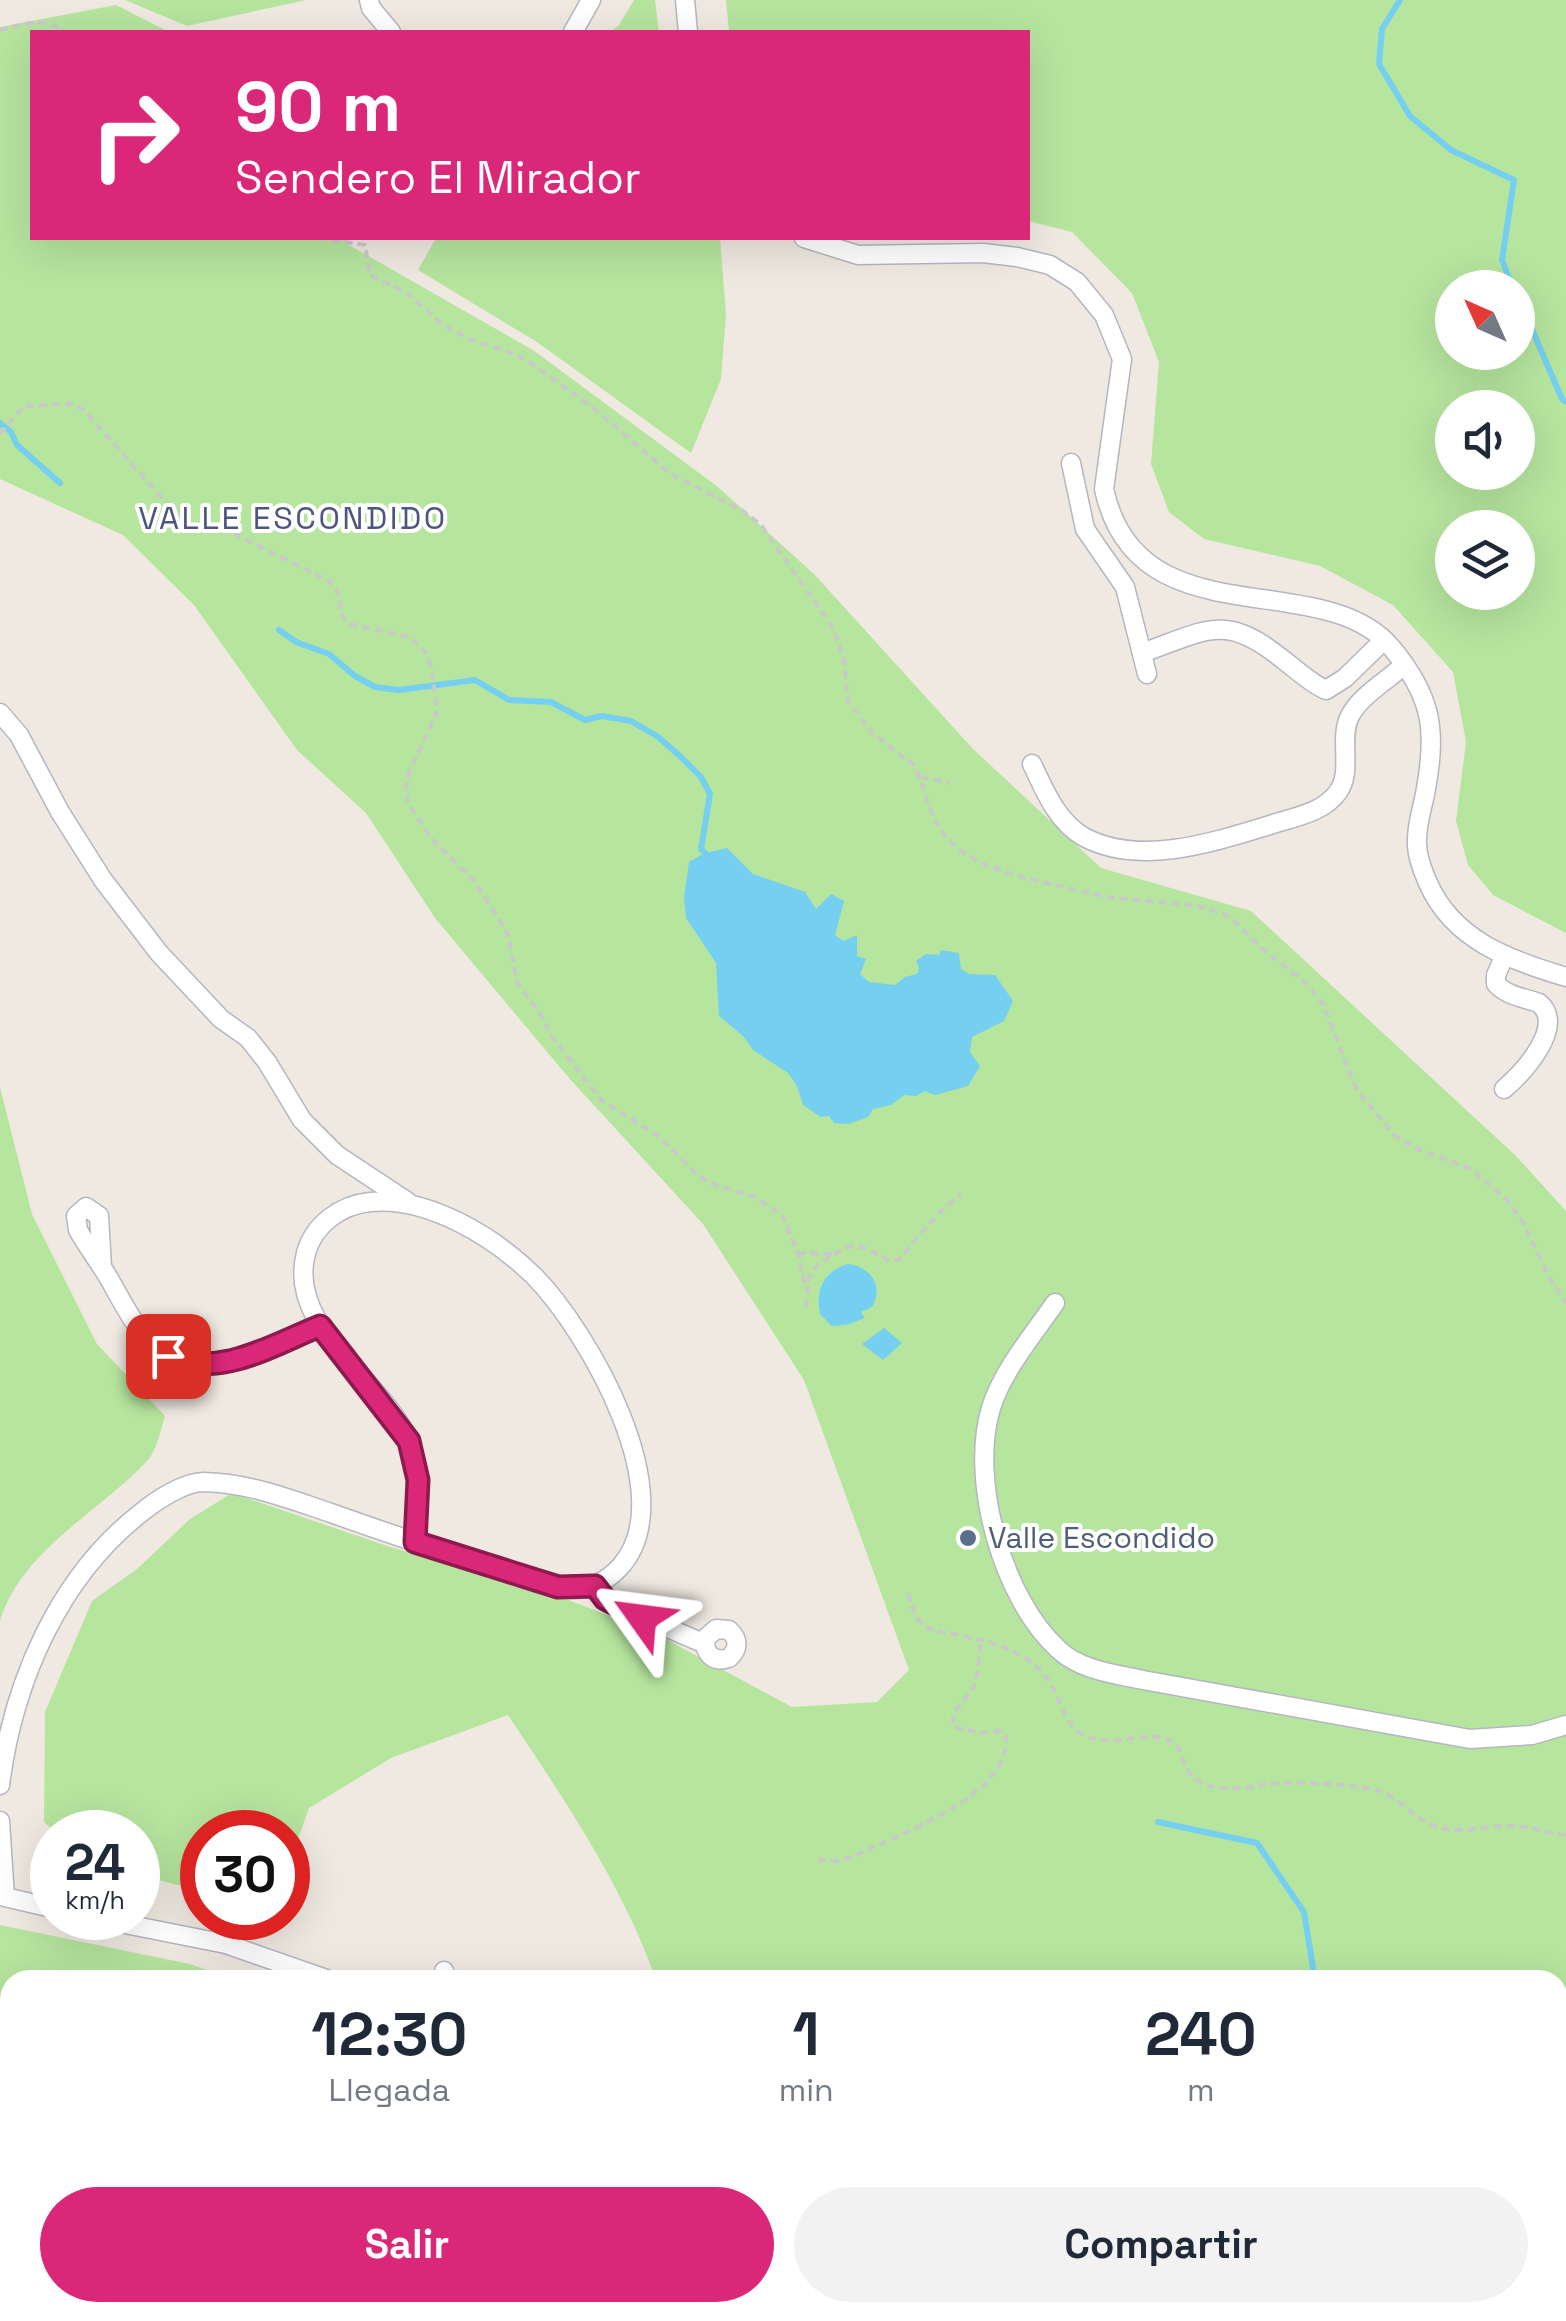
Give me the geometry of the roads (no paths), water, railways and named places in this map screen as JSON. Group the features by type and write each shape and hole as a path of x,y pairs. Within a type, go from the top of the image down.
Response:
{"street":[{"path":"369,0 389,30"},
{"path":"574,30 591,0"},
{"path":"685,0 688,30"},
{"path":"810,240 858,255 983,253 1018,257 1050,264 1077,282 1104,315 1122,359 1104,489 1108,509 1125,538 1152,564 1190,585 1335,613 1370,627 1384,640 1427,702 1432,729 1431,760 1416,841 1437,904 1474,941 1566,977"},
{"path":"1071,463 1085,529 1098,552 1120,576 1147,674"},
{"path":"1142,653 1207,630 1237,629 1256,637 1326,690 1384,640"},
{"path":"1032,764 1058,814 1080,835 1104,846 1180,849 1316,810 1329,801 1340,790 1345,771 1343,740 1354,710 1404,665"},
{"path":"1333,687 1354,710"},
{"path":"0,713 20,736 78,842 130,917 220,1019 248,1038 268,1062 302,1120 370,1178 412,1204 470,1230 535,1277 573,1327 612,1398 636,1466 641,1516 639,1532 627,1558 609,1578 595,1586 558,1587 249,1486 198,1482 155,1502 119,1530 94,1558 48,1626 19,1693 0,1786"},
{"path":"1504,955 1496,984 1502,990 1545,1005 1555,1013 1560,1026 1556,1045 1504,1089"},
{"path":"361,1204 370,1189 370,1178"},
{"path":"412,1204 361,1204 331,1216 314,1234 305,1256 304,1290 320,1326 409,1441 418,1480 415,1542"},
{"path":"102,1267 139,1333 157,1350 179,1361 204,1366 224,1364 320,1326"},
{"path":"1055,1303 991,1407 984,1454 988,1506 1006,1566 1031,1618 1060,1652 1096,1670 1143,1680 1470,1738 1532,1735 1566,1725"},
{"path":"595,1586 613,1604 705,1644"},
{"path":"0,1821 5,1898 30,1903"},
{"path":"160,1931 226,1944 300,1970"}],"water":[{"path":"727,848 753,874 805,892 816,909 831,894 844,901 835,935 843,941 857,935 857,956 866,959 860,974 869,982 895,985 917,974 916,961 926,954 939,955 941,950 959,953 961,969 969,974 995,975 1013,1001 1004,1021 972,1037 970,1052 980,1066 968,1086 935,1095 925,1091 916,1096 904,1095 848,1124 834,1123 829,1116 821,1117 803,1105 788,1073 753,1050 719,1016 716,963 686,918 684,897 689,862"},
{"path":"848,1264 869,1273 877,1292 872,1307 861,1312 865,1318 832,1326 820,1314 820,1289 827,1276"},
{"path":"884,1328 902,1343 883,1360 862,1344"}],"waterway":[{"path":"1400,0 1382,29 1379,64 1410,116 1451,150 1514,180 1502,260 1506,270"},
{"path":"1535,336 1566,402"},
{"path":"0,423 11,432 17,445 60,483"},
{"path":"279,630 296,642 329,654 375,687 399,690 475,680 509,700 551,702 585,720 602,716 631,721 657,736 701,777 710,794 701,849 705,853"},
{"path":"1158,1822 1257,1843 1304,1912 1313,1970"}],"place":[{"name":"Valle Escondido","path":"968,1538"}],"district":[{"name":"VALLE ESCONDIDO","path":"293,518"}]}
